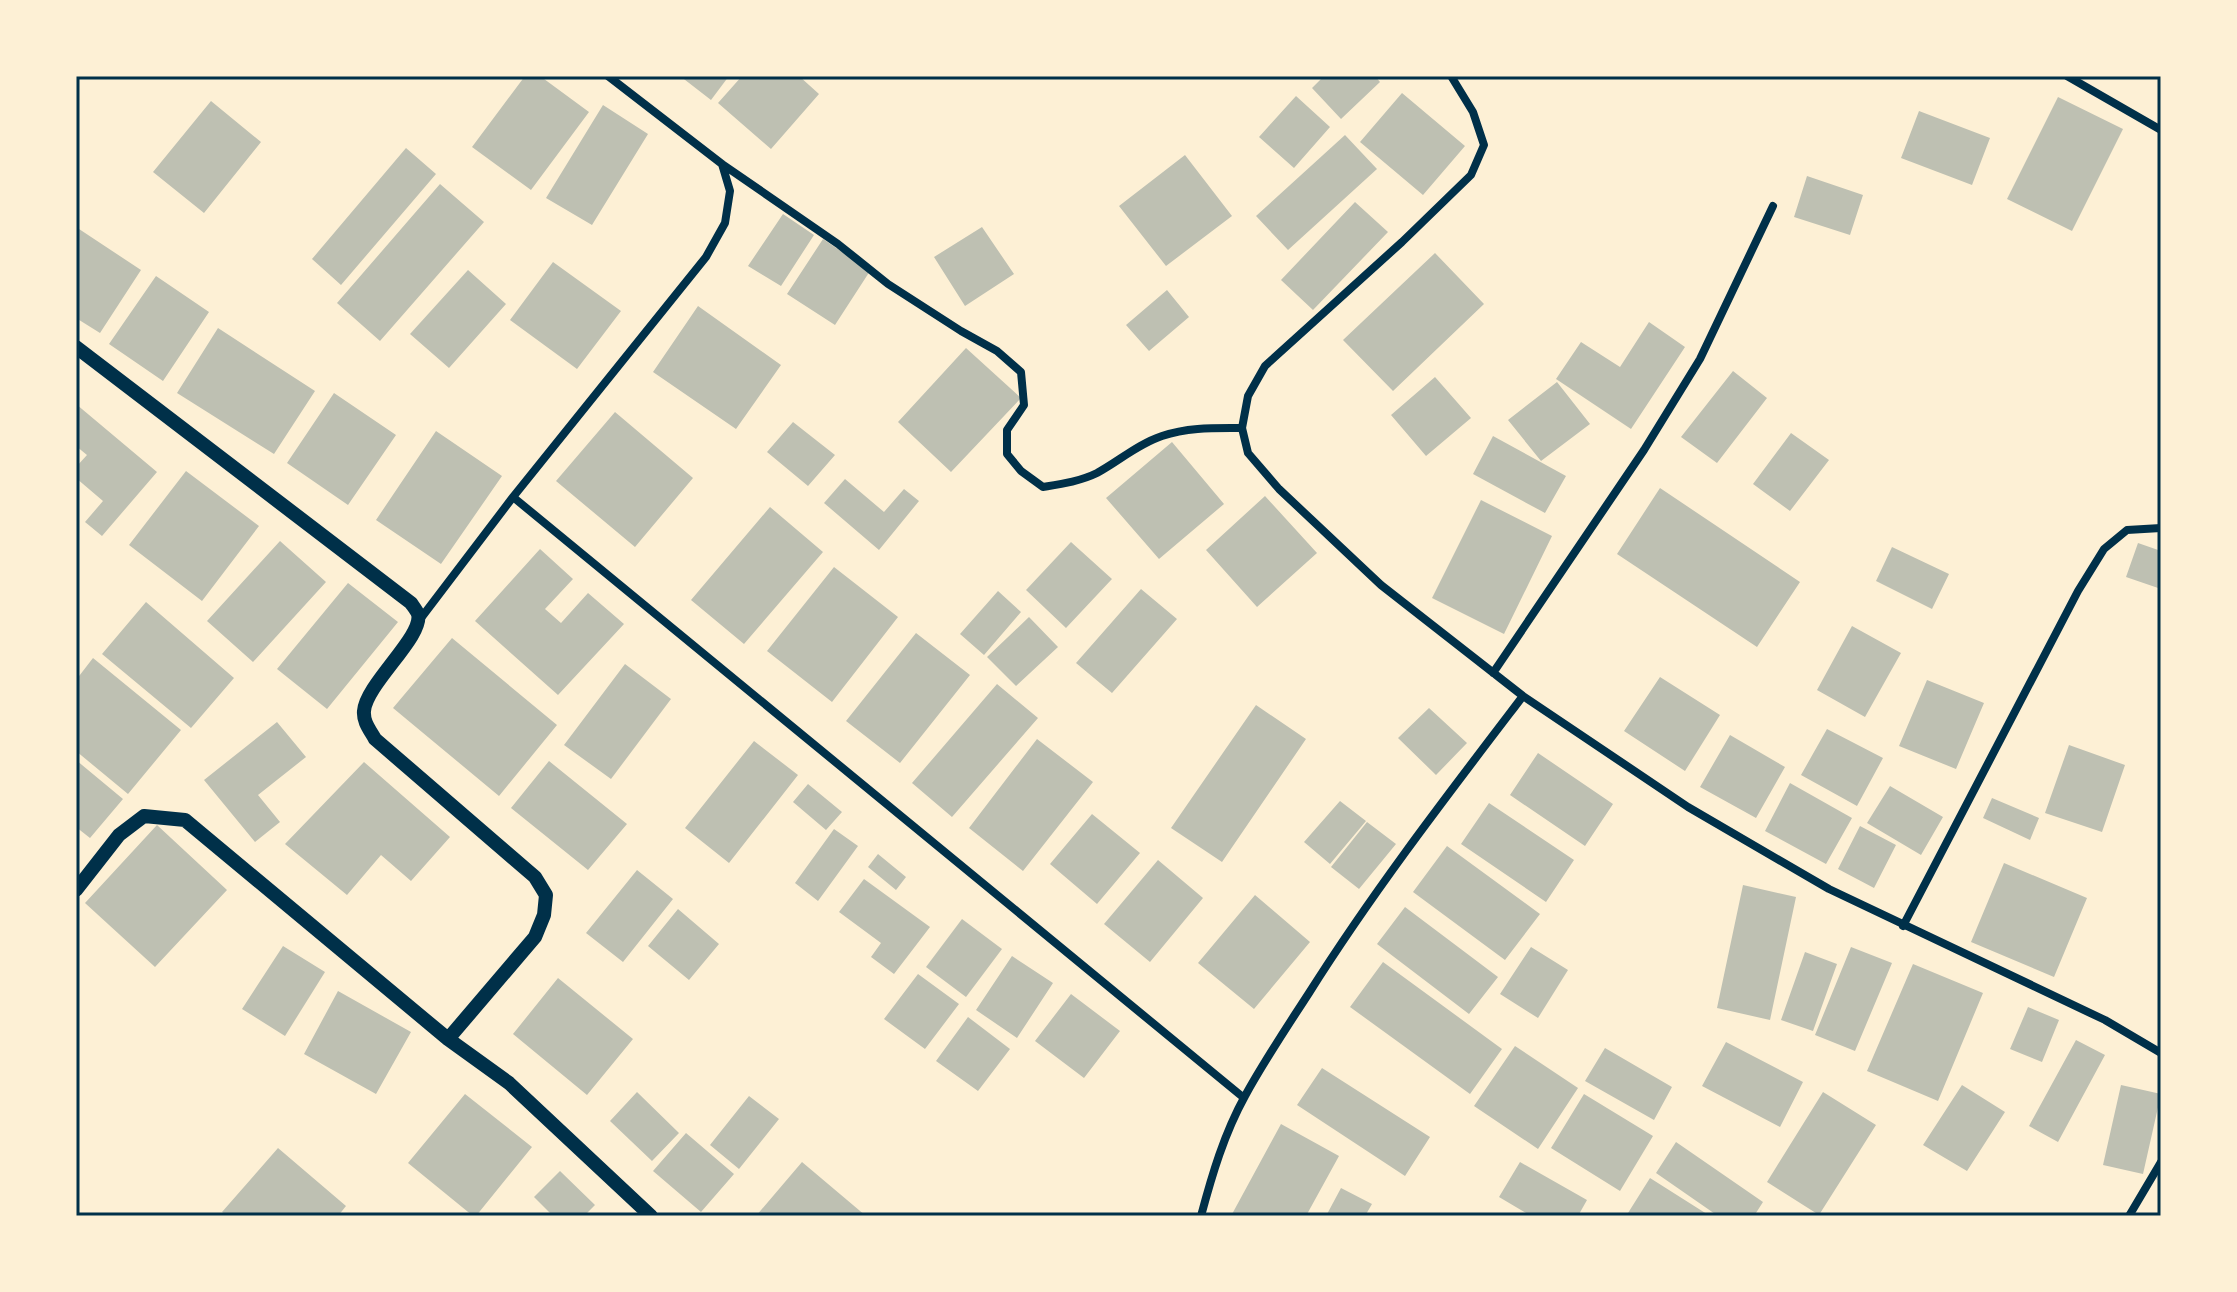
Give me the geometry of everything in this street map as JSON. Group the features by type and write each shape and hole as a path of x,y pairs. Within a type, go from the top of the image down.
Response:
{"street":[{"path":"608,76 722,164 838,244 888,284 997,351 1021,372 1024,405 1007,430 1007,454 1021,471 1043,487 1096,473 1160,436 1196,428 1242,428"},
{"path":"1451,76 1473,112 1484,145 1471,175 1265,366 1248,396 1242,428 1248,453 1279,489 1381,585 1523,696 1688,807 1829,889 2105,1020 2161,1053"},
{"path":"2067,76 2161,130"},
{"path":"448,1039 535,937 544,915 546,895 535,877 375,739 366,724 364,710 368,697 418,623 513,497 706,257 725,223 730,191 722,164"},
{"path":"1493,673 1644,450 1700,359 1773,206"},
{"path":"76,347 411,603 419,616 418,623"},
{"path":"513,497 1244,1098"},
{"path":"1903,926 2078,591 2104,549 2127,530 2161,528"},
{"path":"1201,1216 1214,1168 1244,1098 1341,942 1523,696"},
{"path":"76,890 119,835 144,816 185,820 448,1039 509,1083 651,1216"},
{"path":"2129,1216 2161,1162"}],"building":[{"path":"525,76 540,76 589,112 531,190 472,147"},
{"path":"680,76 729,76 711,100"},
{"path":"742,76 799,76 819,94 771,149 718,103"},
{"path":"1324,76 1375,76 1380,82 1341,119 1312,88"},
{"path":"1402,93 1465,146 1423,195 1360,142"},
{"path":"1296,96 1330,127 1294,168 1259,137"},
{"path":"2058,97 2123,129 2072,231 2007,199"},
{"path":"211,101 261,142 204,213 153,172"},
{"path":"603,105 648,134 592,225 546,198"},
{"path":"1919,111 1990,138 1972,185 1901,158"},
{"path":"1345,135 1377,169 1288,250 1256,216"},
{"path":"406,148 436,174 341,285 312,259"},
{"path":"1185,155 1232,216 1166,266 1119,206"},
{"path":"1807,176 1863,195 1850,235 1794,217"},
{"path":"440,184 484,222 380,341 337,303"},
{"path":"1355,202 1388,232 1313,310 1281,280"},
{"path":"783,214 814,235 781,286 748,266"},
{"path":"76,227 141,270 100,333 76,318"},
{"path":"982,227 1014,274 965,306 934,257"},
{"path":"823,239 870,271 835,325 787,294"},
{"path":"1435,253 1484,304 1393,391 1343,340"},
{"path":"553,262 621,311 577,369 510,320"},
{"path":"468,270 506,304 449,368 410,334"},
{"path":"156,276 209,312 163,381 109,344"},
{"path":"1167,290 1189,317 1149,351 1126,325"},
{"path":"698,306 781,365 736,429 653,372"},
{"path":"1649,322 1685,347 1631,429 1556,379 1581,342 1620,367"},
{"path":"218,328 315,391 274,454 177,393"},
{"path":"966,348 1021,398 951,472 898,422"},
{"path":"1733,371 1767,398 1717,463 1681,437"},
{"path":"1435,377 1471,418 1426,456 1391,415"},
{"path":"1557,382 1590,424 1541,461 1508,420"},
{"path":"334,393 396,435 348,505 287,463"},
{"path":"76,404 157,472 102,536 85,522 103,501 76,478 76,467 87,455 76,446"},
{"path":"615,412 693,478 635,547 556,481"},
{"path":"793,422 835,455 808,486 767,452"},
{"path":"436,431 502,476 441,564 376,520"},
{"path":"1791,433 1829,460 1790,511 1753,484"},
{"path":"1493,436 1566,476 1545,513 1473,474"},
{"path":"1172,442 1224,504 1159,559 1106,498"},
{"path":"186,471 259,526 202,601 129,545"},
{"path":"845,479 884,512 904,489 919,501 879,550 824,503"},
{"path":"1660,488 1800,582 1757,647 1617,554"},
{"path":"1265,496 1317,553 1257,607 1206,550"},
{"path":"1481,500 1552,536 1504,634 1432,598"},
{"path":"770,507 823,552 744,644 691,600"},
{"path":"280,541 326,582 253,662 207,621"},
{"path":"1071,542 1112,579 1066,628 1026,590"},
{"path":"2138,543 2161,551 2161,589 2126,577"},
{"path":"1892,547 1949,574 1932,609 1876,581"},
{"path":"540,549 573,579 545,609 561,623 588,593 624,624 558,695 475,621"},
{"path":"834,567 898,617 832,702 767,651"},
{"path":"348,583 398,622 327,709 277,669"},
{"path":"1141,589 1177,619 1112,693 1076,663"},
{"path":"998,591 1021,612 984,655 960,634"},
{"path":"146,602 234,678 191,728 102,654"},
{"path":"1029,617 1058,647 1016,686 987,657"},
{"path":"1852,626 1901,653 1865,717 1817,690"},
{"path":"916,633 970,675 900,763 846,721"},
{"path":"452,638 557,725 499,796 393,708"},
{"path":"93,658 181,730 128,794 76,751 76,680"},
{"path":"625,664 671,699 611,779 564,745"},
{"path":"1660,677 1720,715 1685,771 1624,731"},
{"path":"1927,680 1984,703 1956,769 1899,746"},
{"path":"997,684 1038,718 952,817 912,783"},
{"path":"1256,705 1306,739 1222,862 1171,828"},
{"path":"1429,708 1467,743 1436,775 1398,738"},
{"path":"277,722 306,757 258,795 280,822 255,842 204,780"},
{"path":"1827,729 1883,758 1857,806 1801,775"},
{"path":"1730,735 1785,767 1756,818 1700,787"},
{"path":"1037,739 1093,782 1023,871 969,828"},
{"path":"754,741 798,775 729,863 685,828"},
{"path":"2069,745 2125,765 2102,832 2045,813"},
{"path":"1538,753 1613,804 1585,846 1510,795"},
{"path":"76,760 123,799 90,838 76,827"},
{"path":"549,761 627,824 588,870 511,808"},
{"path":"364,762 450,837 411,881 381,855 347,895 285,844"},
{"path":"1790,783 1852,818 1826,864 1765,831"},
{"path":"808,784 842,812 826,830 793,802"},
{"path":"1890,786 1943,817 1921,855 1867,823"},
{"path":"1992,798 2039,818 2030,840 1983,818"},
{"path":"1340,801 1366,821 1330,864 1304,842"},
{"path":"1489,803 1574,860 1546,902 1461,844"},
{"path":"1092,814 1140,853 1097,904 1050,864"},
{"path":"1367,822 1396,844 1359,889 1331,867"},
{"path":"157,825 227,890 155,967 85,903"},
{"path":"1860,826 1896,845 1874,888 1838,869"},
{"path":"834,829 858,846 818,901 795,883"},
{"path":"1447,846 1540,914 1505,960 1413,892"},
{"path":"878,854 906,877 896,890 868,867"},
{"path":"1158,860 1203,898 1150,962 1104,924"},
{"path":"2004,863 2087,898 2054,977 1971,942"},
{"path":"637,870 673,899 623,962 586,933"},
{"path":"864,879 930,927 894,974 871,957 881,943 839,912"},
{"path":"1743,885 1796,897 1770,1020 1717,1008"},
{"path":"1255,895 1310,942 1254,1009 1198,963"},
{"path":"1405,907 1498,977 1469,1014 1377,944"},
{"path":"678,909 719,944 689,980 648,946"},
{"path":"962,919 1002,949 966,997 926,967"},
{"path":"283,946 325,972 285,1036 242,1009"},
{"path":"1531,947 1568,970 1538,1018 1500,994"},
{"path":"1851,947 1892,963 1855,1051 1815,1035"},
{"path":"1805,952 1837,964 1813,1031 1781,1020"},
{"path":"1012,956 1053,983 1017,1038 976,1010"},
{"path":"1383,962 1502,1049 1470,1094 1350,1007"},
{"path":"1913,964 1983,993 1938,1101 1867,1071"},
{"path":"918,974 959,1004 925,1049 884,1019"},
{"path":"558,978 633,1039 587,1095 513,1034"},
{"path":"338,991 411,1032 376,1094 304,1054"},
{"path":"1071,994 1120,1031 1084,1078 1035,1041"},
{"path":"2028,1007 2059,1020 2042,1062 2010,1049"},
{"path":"968,1017 1010,1049 978,1091 936,1061"},
{"path":"2076,1040 2105,1055 2058,1142 2029,1126"},
{"path":"1726,1042 1803,1082 1780,1127 1702,1086"},
{"path":"1515,1046 1578,1088 1538,1149 1474,1106"},
{"path":"1605,1048 1672,1087 1654,1120 1585,1081"},
{"path":"1322,1068 1430,1137 1405,1176 1297,1105"},
{"path":"1962,1085 2005,1112 1967,1171 1923,1145"},
{"path":"2121,1085 2161,1094 2143,1174 2103,1165"},
{"path":"637,1092 679,1133 652,1161 610,1121"},
{"path":"1823,1092 1876,1125 1819,1215 1767,1182"},
{"path":"465,1094 532,1147 476,1216 408,1163"},
{"path":"1584,1094 1653,1136 1620,1191 1551,1148"},
{"path":"749,1096 779,1119 739,1169 710,1145"},
{"path":"1281,1124 1339,1156 1306,1216 1231,1216"},
{"path":"686,1133 734,1174 701,1212 653,1171"},
{"path":"1676,1142 1763,1202 1754,1216 1718,1216 1656,1173"},
{"path":"278,1148 346,1206 338,1216 227,1216 222,1212"},
{"path":"802,1162 866,1216 756,1216"},
{"path":"1520,1162 1587,1200 1578,1216 1531,1216 1499,1197"},
{"path":"560,1171 595,1205 584,1216 553,1216 534,1197"},
{"path":"1650,1178 1710,1216 1633,1216 1628,1213"},
{"path":"1341,1188 1372,1204 1365,1216 1326,1216"}]}
